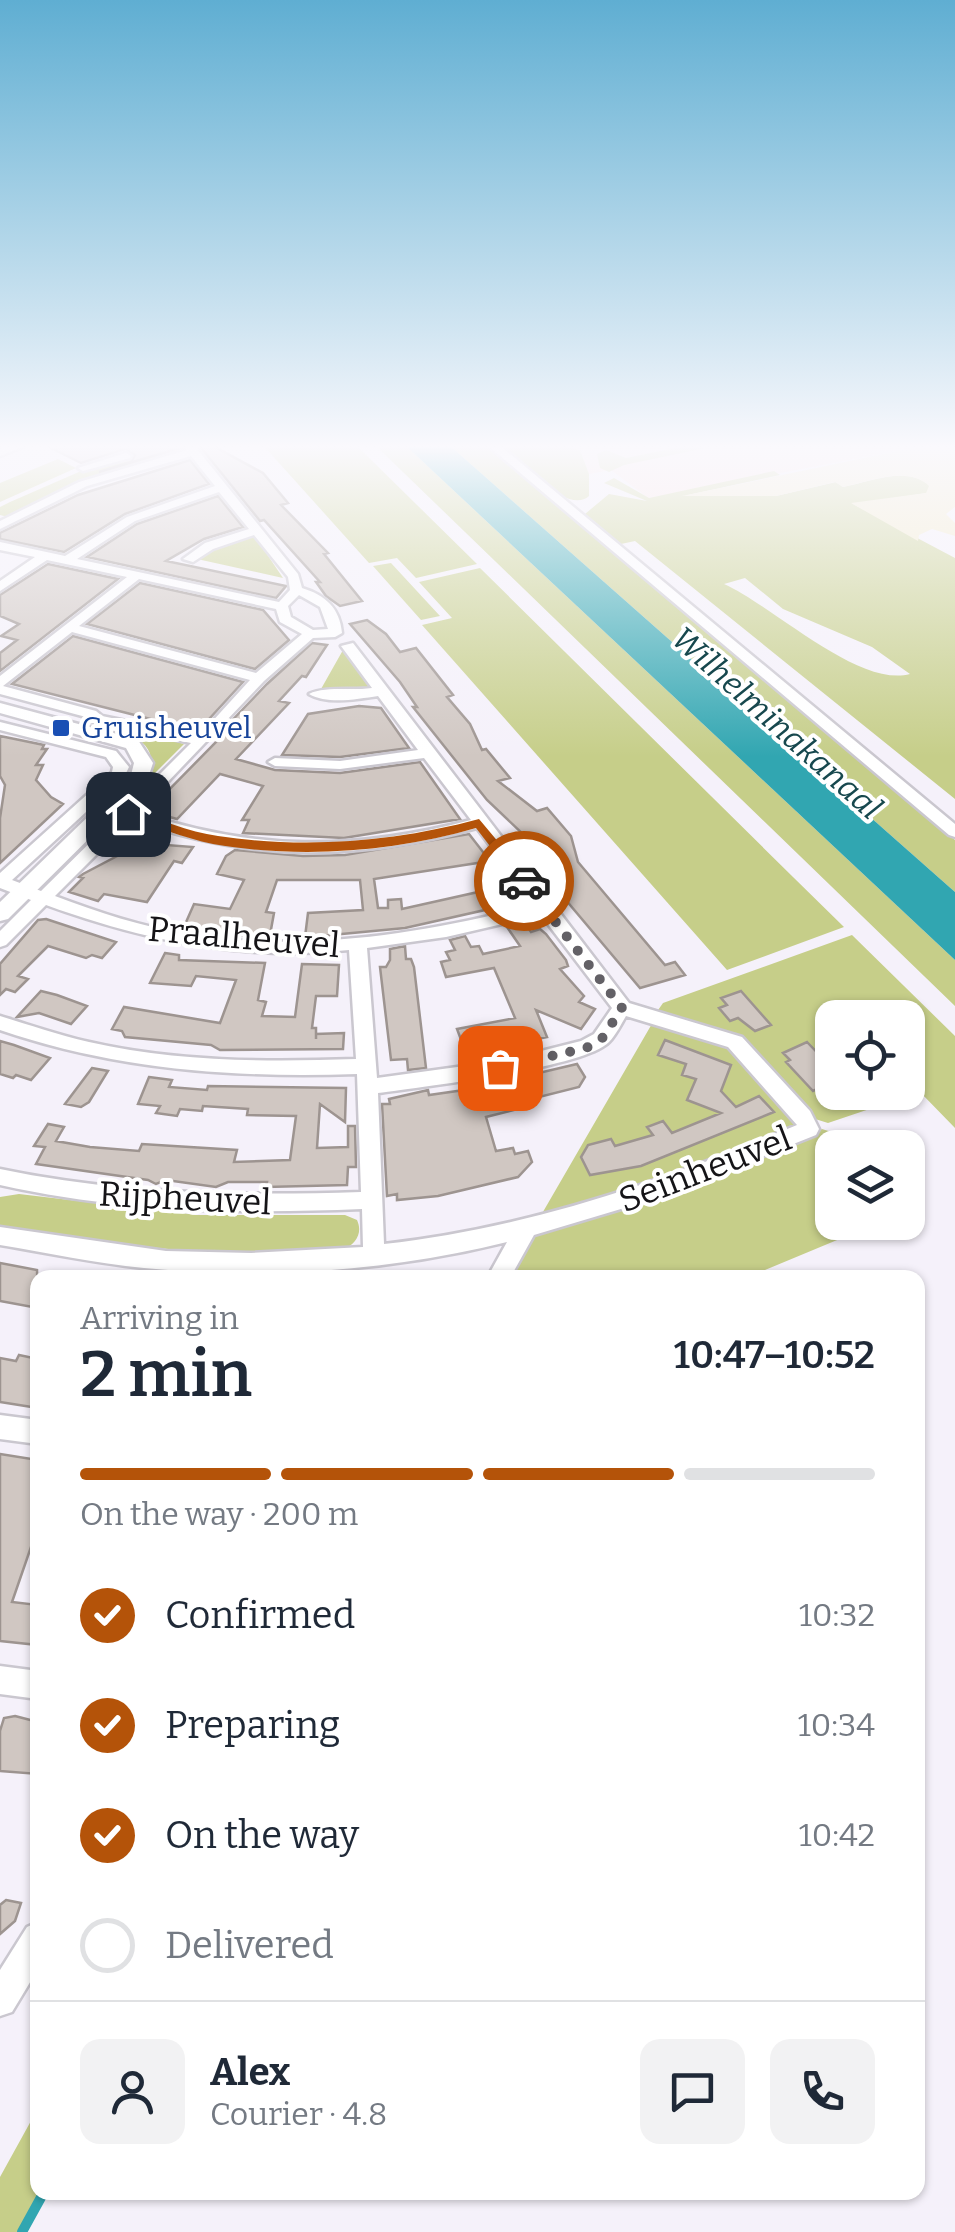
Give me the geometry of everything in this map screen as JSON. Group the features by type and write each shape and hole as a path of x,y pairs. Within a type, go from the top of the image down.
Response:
{"street":[{"path":"10,548 282,606"},
{"path":"68,560 86,548"},
{"path":"189,559 206,548"},
{"path":"268,548 295,586 334,614 335,633 310,634 285,619 282,606 295,586"},
{"path":"615,548 955,832"},
{"path":"0,586 46,556"},
{"path":"0,687 135,576"},
{"path":"70,628 260,678"},
{"path":"0,914 34,894 128,814 260,678 310,634"},
{"path":"0,1023 101,1053 189,1067 368,1076 500,1068 586,1048 601,1040 622,1008 348,646"},
{"path":"0,687 98,719 202,741"},
{"path":"316,694 350,696 380,691"},
{"path":"0,708 132,744 144,755 145,765 140,777 34,894 0,941"},
{"path":"0,726 111,754 120,767 118,774 0,882"},
{"path":"275,762 340,765 427,753"},
{"path":"108,808 214,840 308,847 366,845 443,834 479,823"},
{"name":"Praalheuvel","path":"0,882 140,930 271,946 358,946 478,926 544,908"},
{"path":"358,946 368,1076 374,1257"},
{"name":"Seinheuvel","path":"0,1236 212,1270 461,1246 652,1194 809,1129 803,1116 735,1042 622,1008"},
{"name":"Rijpheuvel","path":"0,1177 134,1200 228,1206 372,1200"},
{"path":"503,1270 526,1230"},
{"path":"0,1427 30,1431"},
{"path":"0,1680 30,1684"},
{"path":"0,2000 30,1951"}],"green space":[{"path":"210,548 263,548 283,578 197,559"},
{"path":"356,548 461,548 477,564 416,578 397,558 369,563"},
{"path":"482,548 515,548 955,960 955,1006"},
{"path":"566,548 607,548 955,840 955,892"},
{"path":"644,548 936,548 955,558 955,799","holes":["745,578 783,609 872,647 910,674 889,675 841,657 724,584"]},
{"path":"391,563 440,616 421,620 373,566"},
{"path":"480,568 844,927 727,970 422,625 452,618 419,582"},
{"path":"343,650 370,684 367,689 321,689"},
{"path":"141,732 184,744 148,780 149,751 126,733"},
{"path":"852,935 918,1000 815,1000 815,1110 867,1110 828,1123 812,1118 741,1040 656,1013 663,1003"},
{"path":"925,1007 955,1036 955,1128 925,1097"},
{"path":"653,1022 731,1048 795,1116 795,1129 698,1172 540,1217"},
{"path":"815,1132 815,1240 837,1240 765,1270 508,1270 519,1250 536,1236 704,1181"},
{"path":"19,1194 197,1215 345,1215 357,1220 359,1229 352,1245 327,1254 223,1253 149,1247 0,1227 0,1197"},
{"path":"30,2123 30,2200 36,2200 19,2232 0,2232 0,2177"}],"water":[{"path":"515,548 566,548 955,892 955,960"}],"building":[{"path":"100,548 188,548 166,561 286,586 276,598 87,557"},
{"path":"289,548 323,548 362,601 340,606 326,596 316,582 320,582"},
{"path":"48,564 118,579 0,671 0,653 17,640 1,636 19,624 0,616 0,595"},
{"path":"140,583 263,610 289,640 255,669 87,624"},
{"path":"367,620 386,634 400,652 416,648 453,695 447,697 470,724 482,750 486,749 510,778 498,781 537,811 547,808 571,836 578,862 665,965 675,962 685,975 640,988 544,874 547,872 543,852 533,854 520,837 525,836 487,800 413,707 417,707 400,682 350,624"},
{"path":"73,636 243,682 198,731 12,684"},
{"path":"312,643 327,645 306,677 302,676 279,701 289,703 236,759 275,770 340,773 420,762 460,819 344,838 243,833 249,820 242,820 263,786 220,774 177,819 148,811 267,684"},
{"path":"359,706 381,708 409,748 340,757 282,755 308,714"},
{"path":"0,736 44,745 42,749 47,749 36,765 43,765 36,780 63,804 0,863 5,785 0,776"},
{"path":"134,825 163,834 153,844 193,847 182,863 174,861 147,902 104,894 98,901 69,892 83,874 119,855 107,851"},
{"path":"469,834 490,861 374,879 378,908 388,908 388,900 401,899 402,909 514,884 525,901 405,928 305,937 308,913 363,910 360,880 277,880 266,912 274,913 270,935 231,936 183,929 194,904 230,909 244,880 217,874 226,856 235,850 345,855"},
{"path":"46,919 116,942 102,958 86,958 48,946 18,976 28,979 15,992 6,989 0,995 0,964 38,920"},
{"path":"525,923 531,932 540,929 546,934 566,960 568,966 560,969 584,996 579,1002 595,1009 581,1029 536,1010 547,1037 466,1053 457,1029 515,1018 494,968 446,977 441,962 450,960 446,952 455,950 450,940 465,936 471,947 479,946 483,954 520,946 507,927"},
{"path":"405,946 406,959 411,959 414,967 426,1068 408,1070 407,1059 391,1060 380,967 386,967 390,960 390,949"},
{"path":"165,953 179,955 179,960 265,963 258,1000 266,1002 262,1016 295,1017 302,964 339,965 337,996 316,996 312,1028 316,1028 316,1034 344,1033 343,1049 220,1050 211,1045 125,1037 122,1031 112,1029 124,1007 220,1023 236,980 196,976 191,986 150,983"},
{"path":"41,991 87,1006 71,1024 39,1013 17,1017"},
{"path":"741,991 771,1025 755,1031 738,1018 730,1021 719,1008 727,1005 721,998"},
{"path":"665,1040 731,1065 721,1091 736,1107 759,1096 774,1112 641,1166 590,1175 581,1157 588,1145 611,1139 615,1146 653,1135 647,1127 663,1121 672,1133 721,1113 687,1100 696,1079 682,1075 686,1064 658,1055"},
{"path":"0,1041 50,1058 31,1080 0,1074"},
{"path":"807,1042 815,1050 815,1090 786,1062 790,1060 783,1053"},
{"path":"577,1064 585,1077 579,1087 511,1104 514,1110 486,1117 496,1151 528,1151 532,1162 518,1177 438,1196 397,1200 397,1194 387,1196 382,1104 390,1104 389,1099 428,1090 429,1095 471,1089"},
{"path":"92,1068 108,1071 89,1102 81,1107 65,1104"},
{"path":"149,1077 172,1080 169,1087 207,1090 208,1086 346,1088 345,1122 320,1104 317,1148 348,1147 348,1126 355,1126 356,1167 348,1167 347,1185 266,1187 267,1182 228,1182 216,1187 166,1180 156,1184 36,1164 45,1147 34,1146 48,1124 64,1127 56,1141 90,1147 139,1151 142,1144 237,1150 234,1162 290,1160 296,1116 247,1115 248,1109 203,1106 202,1111 180,1109 177,1116 156,1113 160,1106 138,1104"},
{"path":"0,1263 37,1270 30,1270 30,1307 0,1301"},
{"path":"19,1355 30,1357 30,1407 0,1402 0,1358 16,1361"},
{"path":"0,1454 30,1459 30,1550 12,1602 30,1604 30,1644 0,1641"},
{"path":"4,1718 30,1720 30,1773 0,1771 0,1731"},
{"path":"6,1900 21,1903 15,1921 0,1934 0,1905"}],"waterway":[{"path":"22,2232 40,2200"}],"way so far":[{"path":"500,1068 586,1048 601,1040 622,1008 524,881"}],"place":[{"name":"Gruisheuvel","path":"61,728"}],"route":[{"path":"128,814 214,840 308,847 366,845 443,834 479,823 524,881"}],"water label":[{"name":"Wilhelminakanaal","path":"777,723"}]}
